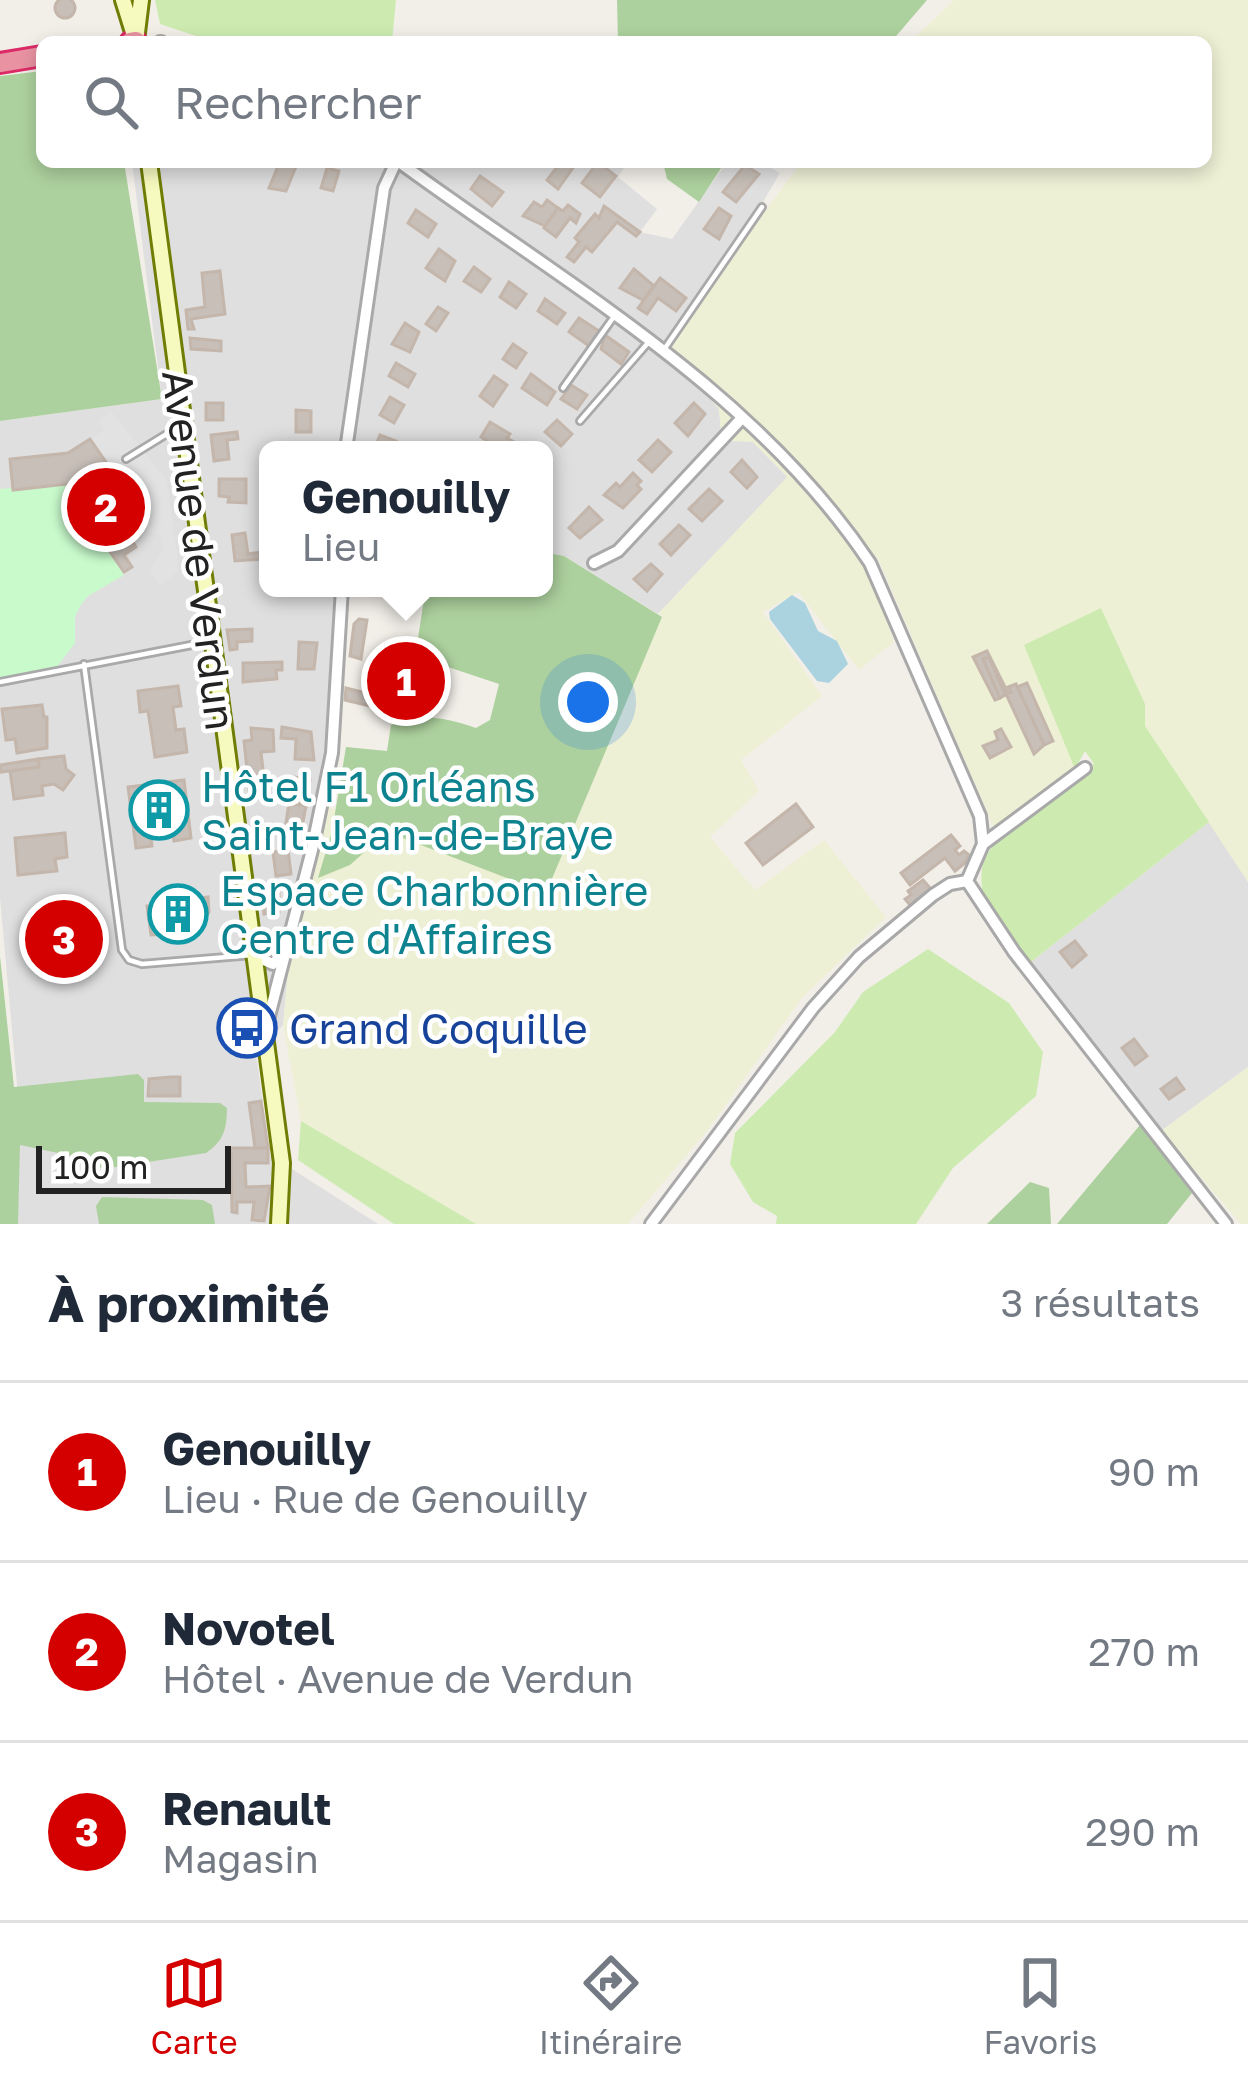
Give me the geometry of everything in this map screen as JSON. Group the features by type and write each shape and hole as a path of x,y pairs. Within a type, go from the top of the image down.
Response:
{"highway":[{"path":"0,63 36,57"}],"main road":[{"path":"123,0 132,36"},
{"path":"135,36 141,0"},
{"name":"Avenue de Verdun","path":"150,168 282,1163 279,1224"}],"street":[{"path":"347,441 384,188 395,168"},
{"path":"407,168 651,340 813,488 870,562 980,816 983,844 967,881"},
{"path":"594,563 618,551 741,418"},
{"path":"264,1034 332,753 341,597"},
{"path":"983,844 1085,768"},
{"path":"651,1224 812,1007 933,895 950,884 967,881"},
{"path":"967,881 1014,952 1226,1224"},
{"path":"252,955 278,945 288,934"},
{"path":"252,955 273,964 285,950"}],"lane":[{"path":"663,351 762,207"},
{"path":"563,388 616,313"},
{"path":"580,421 651,340"},
{"path":"126,459 168,430 184,425"},
{"path":"0,682 212,640"},
{"path":"84,664 122,950 129,960 142,964 252,955"}],"shaded area":[{"path":"133,168 624,168 618,177 657,209 640,232 672,239 723,168 771,168 780,173 731,257 664,345 719,409 721,430 753,442 788,477 658,614 553,554 553,441 259,441 259,597 348,597 341,720 330,806 326,807 289,963 283,1025 256,1054 270,1155 378,1224 17,1224 19,1107 0,898 0,421 162,399"},
{"path":"111,411 167,480 179,570 161,586 149,571 163,550 161,535 146,533 142,511 90,439 104,430 98,421"},
{"path":"1209,822 1248,882 1248,1067 1161,1131 1031,962"}],"green space":[{"path":"155,0 396,0 393,36 196,36 160,24"},
{"path":"617,0 927,0 896,36 618,36"},
{"path":"954,0 1248,0 1248,882 1145,726 1145,704 1101,608 1075,769 995,831 877,556 866,558 894,642 859,670 798,592 763,612 822,696 741,760 759,791 710,837 755,890 824,840 886,917 802,998 707,1131 628,1224 476,1224 301,1121 283,1025 289,963 327,807 546,866 662,616 658,614 787,477 753,442 731,441 721,430 719,409 664,345 797,168 1212,168 1212,36 916,36"},
{"path":"36,72 36,168 125,168 162,399 0,421 0,76"},
{"path":"664,168 721,168 699,202 667,179"},
{"path":"76,483 83,494 72,510 91,538 101,539 124,575 80,606 75,643 57,667 0,679 0,489"},
{"path":"553,554 564,556 662,617 546,893 387,832 350,865 318,878 332,831 346,747 387,751 391,725 413,719 444,719 476,728 490,720 499,684 421,658 416,651 424,597 553,597"},
{"path":"1101,608 1145,704 1145,726 1209,822 1031,962 984,899 984,860 1016,824 1094,764 1085,751 1075,769 1024,645"},
{"path":"398,641 441,653 417,742 399,737 418,663 396,651"},
{"path":"928,949 1009,1003 1043,1052 1036,1096 953,1168 916,1224 776,1224 777,1216 753,1202 730,1164 735,1133 835,1032 863,992"},
{"path":"0,956 14,1087 138,1074 144,1080 144,1102 220,1103 227,1108 217,1144 206,1153 103,1169 82,1158 20,1145 18,1224 0,1224"},
{"path":"1248,1067 1248,1224 1241,1224 1161,1131"},
{"path":"301,1121 476,1224 394,1224 298,1160"},
{"path":"1140,1125 1192,1193 1167,1224 1057,1224"},
{"path":"1030,1182 1049,1188 1051,1224 987,1224"},
{"path":"102,1197 203,1200 212,1205 215,1224 99,1224 96,1206"}],"water":[{"path":"792,595 805,603 818,631 837,641 848,664 829,683 817,681 770,619 769,612"}],"building":[{"path":"58,1 72,1 72,15 58,15"},
{"path":"277,168 295,168 286,191 269,188"},
{"path":"327,168 339,171 333,191 321,188"},
{"path":"556,168 573,168 558,189 547,180"},
{"path":"593,168 606,168 616,176 600,197 582,183"},
{"path":"743,168 759,174 736,202 723,192"},
{"path":"480,176 503,192 492,206 471,189"},
{"path":"547,200 558,208 545,226 523,216 534,202 542,207"},
{"path":"568,205 580,214 576,223 570,218 556,237 544,228 558,208 563,211"},
{"path":"604,206 640,232 636,236 617,222 592,252 586,247 574,262 567,257 579,242 575,238 595,214 599,218"},
{"path":"719,208 731,216 719,239 704,229"},
{"path":"416,210 436,224 428,237 408,223"},
{"path":"439,249 455,261 445,281 426,268"},
{"path":"474,267 490,279 481,292 464,281"},
{"path":"634,269 654,286 643,300 620,288"},
{"path":"220,271 225,314 191,319 194,329 188,329 186,310 205,307 202,273"},
{"path":"660,278 686,298 676,311 658,298 647,314 638,308"},
{"path":"509,282 526,294 516,308 500,297"},
{"path":"545,299 565,313 557,324 538,311"},
{"path":"438,307 448,313 436,331 426,324"},
{"path":"579,318 599,331 589,346 569,332"},
{"path":"405,323 419,332 410,352 392,344"},
{"path":"605,335 629,352 621,364 601,349"},
{"path":"190,338 221,341 221,351 191,349"},
{"path":"513,344 526,353 516,368 503,359"},
{"path":"396,363 415,374 408,387 389,376"},
{"path":"531,374 555,392 547,405 522,388"},
{"path":"494,376 507,385 493,406 480,396"},
{"path":"571,385 587,395 577,409 561,399"},
{"path":"390,397 404,405 394,423 380,415"},
{"path":"206,403 223,403 223,420 206,420"},
{"path":"694,403 705,414 688,436 675,423"},
{"path":"296,410 311,411 311,432 296,432"},
{"path":"557,420 572,434 561,446 545,432"},
{"path":"490,422 510,434 507,438 512,441 487,441 481,437"},
{"path":"237,432 238,439 227,440 229,459 214,461 211,435"},
{"path":"90,439 107,469 113,465 116,469 110,474 117,476 142,512 126,522 136,547 124,555 132,567 124,572 101,539 91,538 74,517 74,505 85,497 76,483 13,490 10,459 68,453"},
{"path":"658,440 671,452 652,472 639,460"},
{"path":"742,460 757,477 747,488 731,472"},
{"path":"633,473 641,489 623,508 604,495 616,483 620,487"},
{"path":"219,479 246,479 246,503 219,496"},
{"path":"709,489 722,501 702,521 689,509"},
{"path":"589,507 602,520 580,538 569,528"},
{"path":"679,525 690,535 671,555 660,544"},
{"path":"245,533 248,554 259,552 259,559 235,561 232,535"},
{"path":"651,564 662,574 647,591 634,579"},
{"path":"367,620 361,659 350,656 354,624"},
{"path":"252,629 252,641 237,642 237,649 230,650 227,630"},
{"path":"299,642 317,643 314,669 298,669"},
{"path":"987,651 1008,693 1005,695 989,657 983,659 1000,698 995,700 973,657"},
{"path":"989,657 1005,695 1000,698 983,659"},
{"path":"405,659 418,662 404,715 391,711 388,703 394,701"},
{"path":"282,662 277,679 243,682 243,663"},
{"path":"1027,683 1053,741 1044,745 1017,687"},
{"path":"1016,684 1044,745 1034,754 1006,694"},
{"path":"178,686 181,706 173,707 176,730 184,729 187,752 155,757 148,711 140,712 138,691"},
{"path":"346,688 389,699 391,711 345,700"},
{"path":"42,705 47,748 17,753 15,739 6,740 2,709"},
{"path":"282,727 311,732 314,760 295,759 296,739 281,738"},
{"path":"251,728 273,730 274,751 261,752 266,796 257,799 250,798 244,741 252,740"},
{"path":"1001,729 1011,747 990,758 983,746 998,740 995,732"},
{"path":"64,756 66,769 74,775 63,790 54,784 42,786 43,795 14,799 10,771 39,767 38,759"},
{"path":"38,759 39,767 1,772 0,765"},
{"path":"294,777 310,780 306,806 289,803"},
{"name":"Hôtel F1 Orléans Saint-Jean-de-Braye","path":"184,780 191,838 174,841 171,820 149,823 152,846 136,848 128,787 145,785 148,805 169,802 166,782"},
{"path":"289,803 306,806 301,832 285,829"},
{"path":"796,804 813,827 763,865 746,843"},
{"path":"65,833 67,857 55,859 57,871 18,875 15,838"},
{"path":"951,835 960,846 955,850 959,855 964,851 969,855 965,863 955,871 945,858 910,885 901,873"},
{"path":"288,850 291,874 276,876 273,852"},
{"path":"923,880 931,889 910,905 905,899 911,895 908,891"},
{"path":"279,894 279,912 264,914 262,896"},
{"name":"Espace Charbonnière Centre d'Affaires","path":"208,897 209,912 200,925 182,933 176,929 151,935 147,906"},
{"path":"86,919 90,954 41,960 37,925"},
{"path":"1075,941 1086,955 1072,967 1060,952"},
{"path":"1134,1039 1147,1056 1135,1065 1122,1048"},
{"path":"180,1077 180,1096 148,1096 149,1079"},
{"path":"1176,1078 1184,1089 1169,1099 1161,1089"},
{"path":"261,1101 268,1148 255,1148 249,1103"},
{"path":"231,1148 268,1148 268,1163 245,1163 246,1187 270,1186 264,1221 252,1220 254,1202 237,1202 237,1213 232,1212"}],"place":[{"name":"Novotel","path":"106,507"},
{"name":"Genouilly","path":"406,681"},
{"name":"Hôtel F1 Orléans Saint-Jean-de-Braye","path":"159,810"},
{"name":"Espace Charbonnière Centre d'Affaires","path":"178,914"},
{"name":"Renault","path":"64,939"},
{"name":"Grand Coquille","path":"247,1028"}]}
